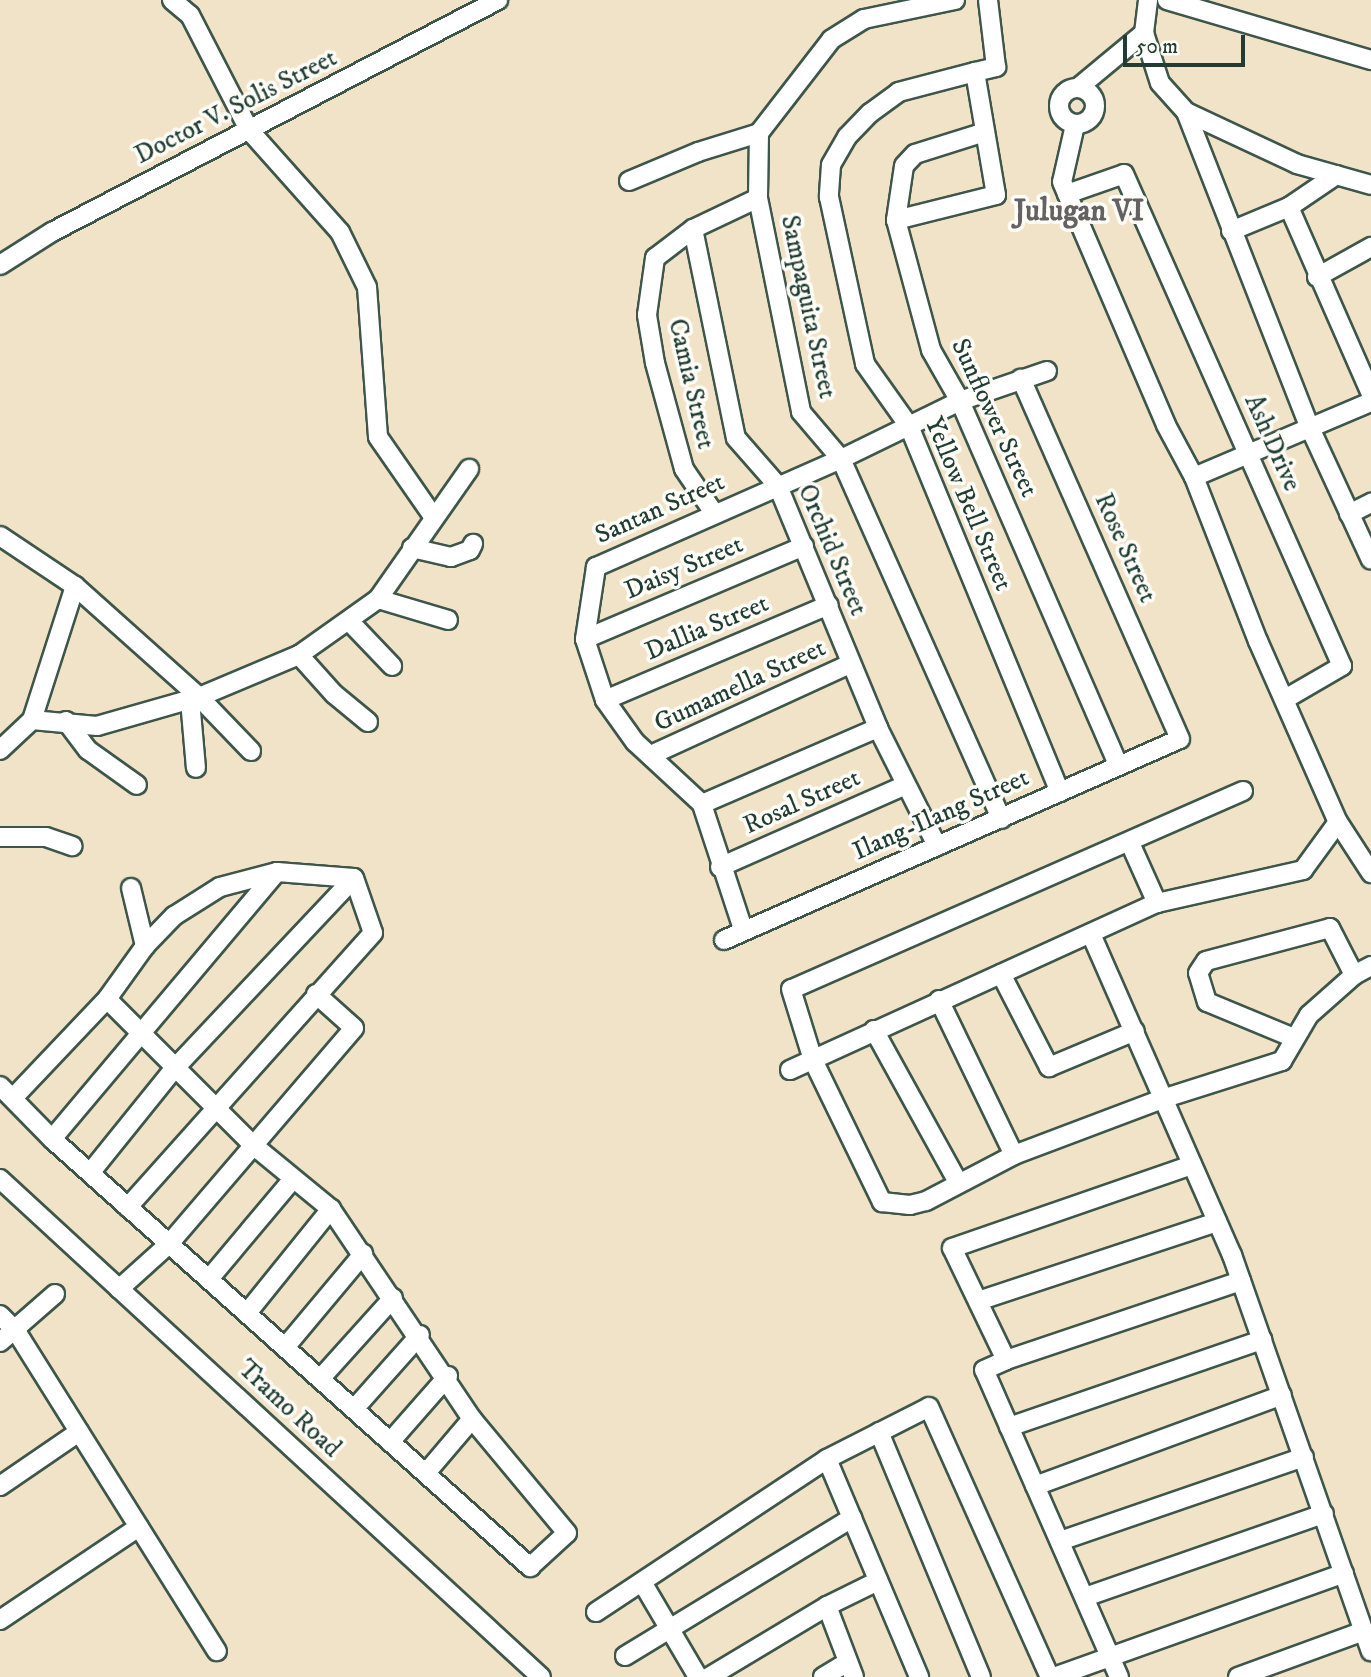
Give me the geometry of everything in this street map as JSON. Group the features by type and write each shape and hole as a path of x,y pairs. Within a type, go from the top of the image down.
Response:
{"street":[{"path":"172,0 190,15 249,130 340,232 367,287 378,437 433,516"},
{"name":"Doctor V. Solis Street","path":"0,265 52,232 498,0"},
{"path":"629,181 698,152 760,133 831,40 864,19 955,0"},
{"name":"Yellow Bell Street","path":"988,0 996,67 900,92 847,137 831,166 829,197 865,364 909,426 1060,792"},
{"path":"1148,0 1143,33 1160,83 1186,112 1310,428 1371,560"},
{"path":"1167,0 1371,60"},
{"path":"1079,87 1092,94 1096,108 1088,121 1074,125 1062,118 1058,104 1065,91 1079,87 1143,33"},
{"path":"896,220 996,195 975,72"},
{"path":"1186,112 1297,164 1371,185"},
{"path":"1074,125 1062,182 1166,425 1194,477 1338,822 1371,873"},
{"name":"Sunflower Street","path":"985,132 915,154 904,166 896,220 932,351 960,401 1118,764"},
{"name":"Sampaguita Street","path":"760,133 758,198 801,412 841,459 1001,819"},
{"name":"Ash Drive","path":"1067,194 1113,174 1124,174 1342,666 1285,699"},
{"path":"1231,231 1289,207 1336,175"},
{"path":"693,229 758,198"},
{"path":"1289,207 1317,277 1371,394"},
{"name":"Camia Street","path":"693,229 655,258 647,315 655,363 684,468 714,513"},
{"name":"Orchid Street","path":"693,229 736,438 778,486 878,728 937,846"},
{"path":"1317,277 1371,247"},
{"name":"Santan Street","path":"702,804 635,742 605,700 585,639 596,567 841,459 960,401 1047,371"},
{"name":"Rose Street","path":"1021,379 1180,739"},
{"path":"1194,477 1371,401"},
{"path":"32,720 66,721 97,726 195,698 299,655 350,622 378,599 433,516 469,469"},
{"path":"1349,514 1371,503"},
{"path":"0,536 75,586 251,751"},
{"path":"412,548 451,557 470,550 472,544"},
{"name":"Daisy Street","path":"585,639 804,546"},
{"path":"0,750 32,720 75,586"},
{"path":"378,599 448,620"},
{"name":"Dallia Street","path":"605,700 829,605"},
{"path":"350,622 392,666"},
{"path":"299,655 334,694 368,722"},
{"name":"Gumamella Street","path":"651,755 850,664"},
{"path":"195,698 196,768"},
{"path":"66,721 99,759 137,785"},
{"path":"743,929 720,867 702,804 878,728"},
{"name":"Ilang-Ilang Street","path":"724,940 743,929 1180,739"},
{"name":"Rosal Street","path":"720,867 905,785"},
{"path":"1243,791 1130,843 791,989 813,1060 882,1202 910,1205 1014,1155 1162,1099 1274,1064 1282,1060 1309,1015 1354,975 1371,966"},
{"path":"790,1070 1157,902 1303,870 1338,822"},
{"path":"0,837 46,837 72,846"},
{"path":"1130,843 1157,902"},
{"path":"51,1139 277,873"},
{"path":"107,999 174,1069 253,1145 292,1180 331,1209 448,1376 472,1419 567,1533 530,1567 320,1379 287,1345 247,1313 51,1139 7,1092 107,999 145,946 174,916 220,887 277,873 354,878"},
{"path":"128,1207 214,1106 373,933 354,878"},
{"path":"90,1173 174,1069 354,878"},
{"path":"131,888 145,946"},
{"path":"1294,1038 1207,1002 1198,973 1206,961 1330,928 1354,975"},
{"path":"1091,934 1241,1281 1371,1651"},
{"path":"1001,974 1049,1067 1135,1031"},
{"path":"119,1289 169,1244 354,1028 316,994"},
{"path":"939,1000 1014,1155"},
{"path":"874,1030 958,1182"},
{"path":"1006,1360 952,1248 1192,1165"},
{"name":"Tramo Road","path":"0,1179 541,1677"},
{"path":"209,1279 292,1180"},
{"path":"247,1313 331,1209"},
{"path":"978,1301 1217,1222"},
{"path":"287,1345 363,1254"},
{"path":"1119,1677 984,1370 1006,1360 1241,1281"},
{"path":"0,1342 16,1331 55,1294"},
{"path":"320,1379 393,1298"},
{"path":"0,1315 16,1331 217,1650"},
{"path":"354,1409 420,1335"},
{"path":"1009,1427 1262,1340"},
{"path":"390,1442 448,1376"},
{"path":"1035,1486 1282,1395"},
{"path":"596,1612 827,1459 929,1407 1052,1677 1110,1654 1344,1573"},
{"path":"426,1473 472,1419"},
{"path":"0,1486 79,1432"},
{"path":"879,1432 981,1677"},
{"path":"1060,1541 1304,1457"},
{"path":"827,1459 919,1677"},
{"path":"1085,1597 1324,1514"},
{"path":"625,1656 852,1518"},
{"path":"0,1620 139,1527"},
{"path":"642,1581 698,1677"},
{"path":"709,1677 827,1606 878,1581"},
{"path":"823,1677 851,1670 827,1606"},
{"path":"1238,1677 1364,1631"}],"district":[{"name":"Julugan VI","path":"1079,212"}]}
